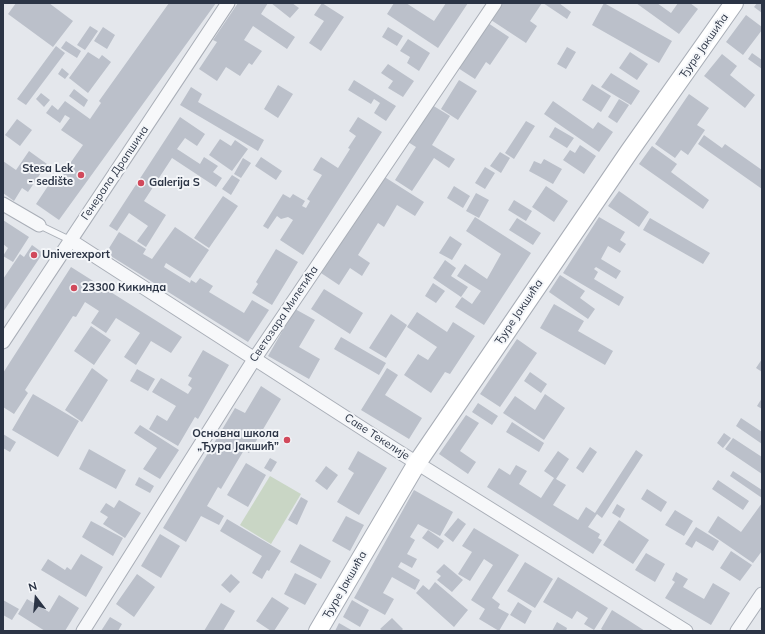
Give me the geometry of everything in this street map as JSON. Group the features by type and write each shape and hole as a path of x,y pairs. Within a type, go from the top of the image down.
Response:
{"main road":[{"name":"Ђуре Јакшића","path":"318,631 417,463 624,158 734,3"}],"street":[{"name":"Генерала Драпшина","path":"3,342 228,3"},
{"name":"Светозара Милетића","path":"83,631 255,358 495,3"},
{"path":"3,204 39,225"},
{"name":"Саве Текелије","path":"70,240 417,463 686,631"},
{"path":"737,631 762,594"}],"lane":[{"path":"39,225 70,240"}],"green space":[{"path":"270,476 301,494 271,544 240,525"}],"building":[{"path":"16,3 49,3 73,21 53,47 8,14"},
{"path":"169,3 216,3 59,220 36,204 54,177 59,179 83,145 61,130 70,118 65,115 60,123 46,113 52,105 58,110 65,101 90,119 101,103 99,101"},
{"path":"238,3 268,3 261,14 295,37 287,49 253,26 244,40 262,51 252,65 249,63 240,76 226,67 217,81 199,69 217,42 213,40"},
{"path":"271,3 292,3 299,8 290,18"},
{"path":"322,3 344,17 321,51 309,43 324,21 314,15"},
{"path":"394,3 406,3 434,21 446,3 468,3 438,48 387,14"},
{"path":"503,3 542,3 530,21 537,26 526,43 491,20"},
{"path":"543,3 559,3 571,12 567,19"},
{"path":"604,3 672,41 659,63 592,25"},
{"path":"636,3 657,3 671,13 678,3 690,3 698,9 679,34"},
{"path":"757,3 762,3 762,13 754,7"},
{"path":"746,15 762,27 762,30 743,55 726,42"},
{"path":"488,23 509,37 490,65 486,62 475,79 458,68"},
{"path":"90,26 98,31 85,50 77,45"},
{"path":"103,27 115,35 107,49 94,41"},
{"path":"388,27 403,36 397,46 382,37"},
{"path":"408,39 430,53 419,71 407,63 410,57 400,51"},
{"path":"66,41 81,51 77,58 61,48"},
{"path":"56,46 65,53 26,105 17,99"},
{"path":"567,47 576,52 566,69 557,64"},
{"path":"88,52 99,59 102,55 111,62 88,93 69,78"},
{"path":"630,52 648,64 637,80 619,68"},
{"path":"752,53 762,60 762,69 748,59"},
{"path":"722,54 737,66 730,75 755,95 745,108 704,76"},
{"path":"388,64 414,81 403,97 388,88 393,81 381,73"},
{"path":"62,68 69,74 65,79 58,74"},
{"path":"611,73 640,91 631,105 601,87"},
{"path":"354,80 396,106 386,121 374,113 380,103 374,99 371,104 348,90"},
{"path":"459,80 477,91 458,120 441,109"},
{"path":"592,84 611,96 601,112 582,100"},
{"path":"278,85 293,94 278,118 264,109"},
{"path":"191,87 202,94 198,102 264,140 258,151 180,105"},
{"path":"74,89 88,100 84,107 69,96"},
{"path":"41,93 50,100 44,107 36,99"},
{"path":"689,94 709,108 697,125 705,130 688,155 681,150 675,158 655,144"},
{"path":"619,99 629,105 617,123 608,117"},
{"path":"553,101 593,129 598,122 613,132 599,152 544,114"},
{"path":"432,105 450,116 432,145 455,159 449,168 434,158 412,191 395,180 416,147 408,142"},
{"path":"180,117 205,134 197,146 185,138 177,149 200,164 204,157 218,166 213,172 222,178 216,187 172,158 144,201 166,215 146,247 137,241 148,226 129,213 117,231 109,226"},
{"path":"358,117 382,132 303,255 280,240 293,220 288,217 281,219 277,216 268,229 263,226 283,194 290,198 293,194 305,201 302,206 306,208 310,201 307,199 322,175 313,170 321,157 338,168 356,136 349,131"},
{"path":"17,119 32,130 20,146 5,135"},
{"path":"526,121 535,126 514,159 505,153"},
{"path":"555,127 574,138 567,148 549,137"},
{"path":"704,135 722,148 725,144 762,170 762,189 698,144"},
{"path":"220,139 231,146 235,140 248,149 232,171 209,155"},
{"path":"580,145 596,156 584,174 563,160 570,150 575,153"},
{"path":"652,146 677,164 671,172 709,200 703,209 639,164"},
{"path":"29,151 47,164 28,192 22,188 14,201 3,193 3,161 16,170"},
{"path":"500,152 510,158 501,173 490,166"},
{"path":"261,157 282,171 276,180 255,166"},
{"path":"243,158 251,163 241,178 234,174"},
{"path":"544,159 562,169 553,184 529,171 534,161 541,164"},
{"path":"485,167 495,173 485,189 475,183"},
{"path":"232,175 240,180 231,195 222,189"},
{"path":"383,176 424,202 415,216 397,205 384,227 378,223 358,255 370,263 362,276 350,268 339,285 321,273"},
{"path":"454,186 470,196 463,208 447,198"},
{"path":"546,186 568,201 554,222 532,207"},
{"path":"619,191 649,212 639,227 608,206"},
{"path":"476,193 489,200 479,218 466,211"},
{"path":"223,196 238,206 209,248 194,238"},
{"path":"514,200 532,211 526,221 508,210"},
{"path":"475,217 531,253 484,325 455,307 462,297 472,304 481,291 457,276 465,264 487,279 501,254 466,231"},
{"path":"599,217 625,232 620,240 626,244 620,253 608,246 601,259 621,271 616,279 596,267 594,269 598,272 594,279 624,297 619,306 563,273"},
{"path":"517,218 541,233 533,245 509,230"},
{"path":"650,218 710,253 703,264 643,230"},
{"path":"3,220 29,237 13,262 3,256 8,248 3,244"},
{"path":"175,227 209,250 190,278 166,263 164,267 190,283 191,280 196,283 200,278 213,286 209,292 244,313 252,300 269,310 248,342 106,253 119,232 146,249 143,254 152,259"},
{"path":"450,236 462,244 452,260 439,253"},
{"path":"32,245 43,253 3,312 3,279 20,254 24,257"},
{"path":"276,249 298,262 272,305 252,293 258,284 256,282"},
{"path":"445,260 456,268 451,276 468,287 461,297 433,278"},
{"path":"71,267 182,337 171,353 151,341 136,365 124,357 140,333 116,318 106,333 91,323 99,311 85,302 76,317 73,316 25,390 28,393 14,414 3,407 3,373"},
{"path":"560,275 585,291 580,298 595,309 588,319 549,292"},
{"path":"433,283 445,291 436,303 425,296"},
{"path":"324,289 363,313 350,334 311,309"},
{"path":"554,304 584,321 578,331 613,351 605,365 540,328"},
{"path":"295,309 315,320 299,347 320,359 309,379 268,356"},
{"path":"417,312 447,332 453,322 475,336 450,374 445,372 431,393 404,375 418,354 428,360 437,347 407,327"},
{"path":"391,314 407,325 386,358 369,348"},
{"path":"91,326 111,340 94,365 74,351"},
{"path":"341,337 386,363 379,375 334,349"},
{"path":"517,339 537,353 500,407 480,394"},
{"path":"203,350 229,365 198,419 195,417 178,446 149,429 157,415 167,421 176,406 152,392 161,378 188,394 192,388 188,385 192,378 188,376"},
{"path":"762,359 762,372 756,368"},
{"path":"92,368 108,380 82,422 65,410"},
{"path":"387,368 398,375 385,395 422,418 409,439 361,410"},
{"path":"137,369 155,379 148,391 130,381"},
{"path":"530,372 547,384 541,393 524,381"},
{"path":"261,386 281,399 249,453 244,450 221,489 218,487 207,506 224,516 219,525 201,516 186,542 163,528 235,408 245,413"},
{"path":"33,394 79,421 58,457 12,430"},
{"path":"545,394 565,408 544,440 503,413 515,396 535,410"},
{"path":"762,398 762,409 757,406"},
{"path":"478,403 498,416 492,425 472,412"},
{"path":"466,415 479,423 460,451 476,462 468,474 439,454"},
{"path":"741,418 762,432 762,444 736,426"},
{"path":"512,422 544,443 539,452 506,432"},
{"path":"140,425 179,450 160,479 143,469 157,448 134,433"},
{"path":"724,433 731,438 723,448 717,443"},
{"path":"3,434 16,442 10,452 3,448"},
{"path":"733,438 762,457 762,474 725,449"},
{"path":"590,447 597,452 583,473 576,468"},
{"path":"89,449 126,470 116,489 79,469"},
{"path":"636,450 643,455 602,518 597,514 588,527 600,534 598,538 602,540 593,554 487,487 499,468 510,475 516,465 527,471 519,484 541,498 554,478 544,471 558,451 569,459 556,479 566,485 553,505 578,520 586,507 595,513"},
{"path":"358,451 387,468 359,515 337,502 354,473 348,469"},
{"path":"270,458 277,462 271,472 264,468"},
{"path":"246,463 266,475 248,507 227,495"},
{"path":"326,466 338,475 327,490 315,481"},
{"path":"733,471 762,490 762,498 730,476"},
{"path":"139,477 154,486 150,493 135,485"},
{"path":"718,480 749,501 743,510 712,489"},
{"path":"647,489 667,502 661,512 641,499"},
{"path":"414,490 453,512 440,536 418,524 410,537 415,540 407,554 417,559 412,568 401,562 398,567 420,580 415,590 392,577 383,593 394,599 385,615 354,598"},
{"path":"301,497 308,501 297,525 288,520"},
{"path":"119,500 141,513 125,538 103,524 108,517 100,512 106,503 114,508"},
{"path":"762,503 762,551 753,563 708,532 718,516 741,532"},
{"path":"617,504 625,509 620,518 612,513"},
{"path":"675,510 693,521 684,536 665,525"},
{"path":"346,516 364,525 350,551 332,541"},
{"path":"458,518 466,524 453,542 444,535"},
{"path":"227,519 281,551 269,571 267,570 262,579 252,573 262,556 220,531"},
{"path":"619,520 649,540 633,564 603,545"},
{"path":"91,521 123,538 113,556 82,537"},
{"path":"696,527 719,541 713,551 696,541 692,548 685,544"},
{"path":"474,528 519,555 492,598 500,604 498,608 509,614 499,631 479,619 485,609 471,600 493,565 484,559 470,581 458,574 472,552 462,546"},
{"path":"428,530 444,541 438,549 422,538"},
{"path":"160,534 180,546 161,578 141,566"},
{"path":"300,544 331,561 321,579 290,562"},
{"path":"731,551 752,565 740,581 720,568"},
{"path":"646,553 665,564 655,582 635,570"},
{"path":"81,554 103,567 86,597 41,570 48,559 65,570 67,567 71,570"},
{"path":"525,562 553,579 535,608 507,591"},
{"path":"444,564 463,580 452,592 437,580 441,576 436,572"},
{"path":"676,572 688,579 683,587 704,599 713,583 730,593 711,625 665,598 675,582 672,580"},
{"path":"295,573 317,584 305,605 284,594"},
{"path":"137,574 155,587 134,617 116,604"},
{"path":"231,574 240,582 230,593 221,585"},
{"path":"558,577 608,608 594,630 584,624 588,618 577,611 572,619 543,602"},
{"path":"435,582 468,610 454,627 416,593 423,585 429,590"},
{"path":"59,595 79,608 65,631 45,631 18,614 27,599 49,612"},
{"path":"272,597 289,608 274,631 271,631 256,621"},
{"path":"3,600 19,609 12,620 3,615"},
{"path":"352,600 369,610 360,627 343,617"},
{"path":"518,602 532,611 525,624 510,615"},
{"path":"221,603 235,611 223,631 204,631"},
{"path":"612,610 645,631 604,631 601,629"},
{"path":"110,617 122,624 118,631 101,631"},
{"path":"392,618 403,629 401,631 383,631 380,629"},
{"path":"557,622 567,628 566,631 552,631"},
{"path":"339,623 353,631 335,631"}],"place":[{"name":"Stesa Lek - sedište","path":"81,175"},
{"name":"Galerija S","path":"141,183"},
{"name":"Univerexport","path":"34,255"},
{"name":"23300 Кикинда","path":"74,288"},
{"name":"Основна школа „Ђура Јакшић”","path":"287,440"}]}
